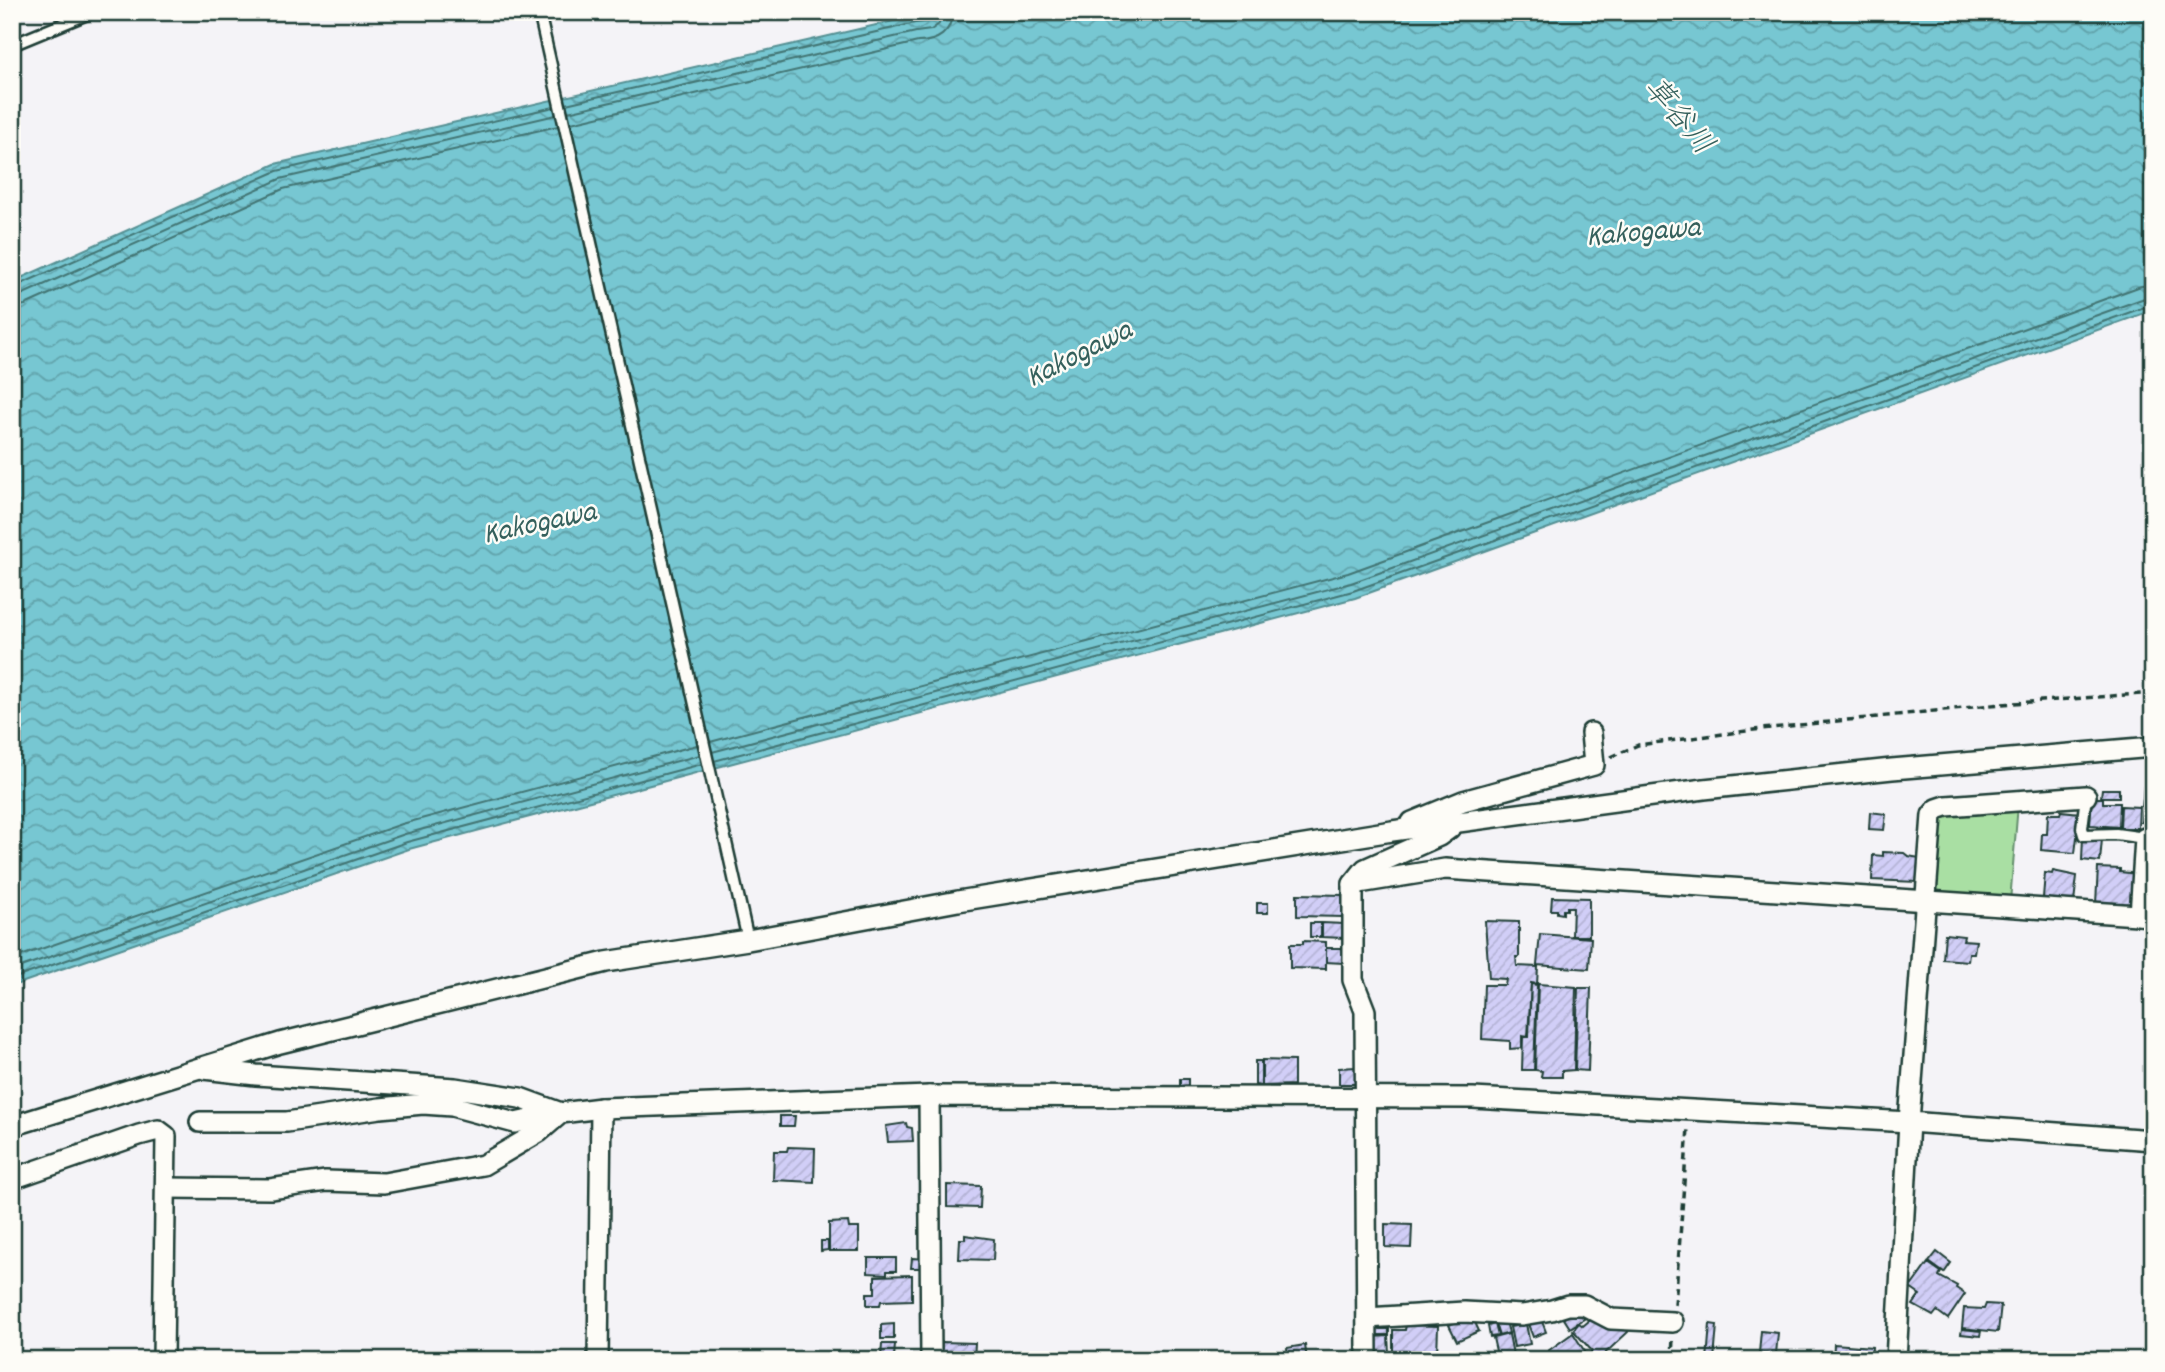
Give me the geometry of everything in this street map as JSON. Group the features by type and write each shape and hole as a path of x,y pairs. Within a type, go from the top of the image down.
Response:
{"street":[{"path":"1392,831 1463,801 1594,765 1591,733"},
{"path":"12,1126 280,1043 606,962 748,940 958,901 1392,831 1704,789 1892,769 2153,747"},
{"path":"1896,1360 1909,1122 1932,815 1946,806 2085,796"},
{"path":"1367,1360 1365,1011 1353,980 1353,884 1365,869 1440,836 1457,823"},
{"path":"1353,884 1444,869 2146,916 2149,838"},
{"path":"196,1068 455,1088 520,1098 561,1112"},
{"path":"929,1096 931,1360"},
{"path":"200,1122 286,1122 424,1104 452,1106 515,1123 561,1112 601,1108 929,1096 1473,1098 1909,1122 2153,1140"},
{"path":"598,1360 601,1108"},
{"path":"166,1188 270,1189 327,1181 384,1183 484,1165 539,1132 561,1112"},
{"path":"12,1179 139,1135 158,1130 166,1136 163,1360"},
{"path":"1367,1318 1464,1312 1522,1315 1567,1305 1584,1305 1611,1319 1673,1322"}],"lane":[{"path":"12,45 92,12"},
{"path":"539,12 748,940"},
{"path":"12,38 23,41"},
{"path":"2085,796 2082,828 2084,835 2116,834 2149,838"}],"path":[{"path":"1594,765 1638,746 1762,729 2001,705 2153,694"},
{"path":"1672,1360 1689,1110"}],"green space":[{"path":"2018,804 2010,902 1933,896 1938,817"}],"water":[{"path":"1073,12 2153,12 2153,310 1355,598 409,849 12,986 12,282 275,164 915,16"}],"building":[{"path":"2144,785 2153,786 2153,823 2141,822"},
{"path":"2102,789 2119,789 2119,797 2101,797"},
{"path":"2092,798 2103,798 2103,803 2120,803 2119,827 2090,825"},
{"path":"2121,806 2139,807 2138,828 2120,828"},
{"path":"2061,811 2080,813 2075,853 2041,850 2042,834 2047,834 2048,814 2060,814"},
{"path":"1870,812 1886,814 1884,830 1869,829"},
{"path":"2083,837 2102,839 2100,862 2082,860"},
{"path":"1883,852 1904,853 1920,858 1917,882 1872,880 1873,855 1883,856"},
{"path":"2098,868 2120,869 2120,872 2139,874 2137,904 2096,903"},
{"path":"2053,871 2077,876 2074,902 2043,898 2045,873 2052,874"},
{"path":"1297,894 1344,895 1343,917 1297,916"},
{"path":"1552,897 1589,898 1589,936 1572,936 1573,907 1567,907 1563,914 1557,913 1557,910 1551,910"},
{"path":"1257,903 1268,903 1268,913 1257,913"},
{"path":"1485,921 1519,922 1517,966 1538,967 1537,984 1531,983 1528,1037 1522,1036 1522,1048 1510,1049 1510,1041 1482,1039 1484,985 1505,985 1506,979 1489,978"},
{"path":"1310,923 1321,923 1321,937 1310,937"},
{"path":"1322,923 1344,924 1344,938 1322,937"},
{"path":"1540,934 1591,938 1589,969 1537,965"},
{"path":"1945,934 1964,936 1963,940 1976,941 1974,953 1969,953 1968,961 1943,959"},
{"path":"1303,941 1326,942 1326,969 1290,968 1290,944 1303,944"},
{"path":"1326,948 1344,948 1343,963 1326,962"},
{"path":"1531,984 1537,985 1534,1070 1522,1070 1523,1037 1529,1037"},
{"path":"1538,984 1576,987 1574,1070 1562,1071 1562,1077 1541,1077 1542,1071 1535,1070"},
{"path":"1578,988 1591,988 1588,1071 1575,1070"},
{"path":"1262,1060 1294,1061 1294,1085 1262,1086"},
{"path":"1255,1061 1261,1061 1261,1086 1255,1085"},
{"path":"1356,1067 1356,1084 1339,1084 1339,1068"},
{"path":"1180,1079 1188,1079 1188,1085 1180,1086"},
{"path":"780,1116 795,1116 794,1126 780,1126"},
{"path":"906,1123 907,1127 912,1128 913,1141 888,1142 886,1126"},
{"path":"788,1147 815,1148 814,1182 773,1180 774,1151 787,1151"},
{"path":"947,1185 981,1186 980,1208 947,1207"},
{"path":"848,1222 849,1228 859,1228 859,1251 829,1251 829,1223"},
{"path":"1385,1224 1412,1225 1411,1248 1385,1247"},
{"path":"965,1235 994,1239 993,1260 959,1259 960,1239 965,1239"},
{"path":"821,1241 828,1241 828,1250 821,1251"},
{"path":"1937,1252 1951,1263 1944,1273 1929,1262"},
{"path":"868,1258 896,1258 896,1271 887,1271 887,1274 868,1273"},
{"path":"912,1258 925,1259 924,1268 911,1268"},
{"path":"1928,1263 1941,1272 1939,1276 1965,1294 1948,1319 1937,1311 1933,1316 1913,1305 1920,1295 1910,1288"},
{"path":"912,1275 912,1300 881,1301 880,1305 867,1305 867,1293 875,1293 875,1276"},
{"path":"1986,1304 2001,1305 1998,1332 1962,1328 1964,1308 1984,1309"},
{"path":"1577,1308 1584,1319 1570,1328 1563,1317"},
{"path":"1596,1315 1630,1327 1598,1360 1594,1360 1589,1354 1592,1351 1573,1330 1579,1323 1583,1326"},
{"path":"1472,1316 1479,1331 1457,1341 1449,1325"},
{"path":"1541,1319 1546,1332 1533,1337 1528,1324"},
{"path":"1506,1321 1509,1333 1499,1336 1495,1324"},
{"path":"894,1324 894,1339 881,1339 881,1325"},
{"path":"1495,1324 1498,1336 1490,1337 1488,1326"},
{"path":"1526,1324 1530,1344 1514,1347 1510,1327"},
{"path":"1710,1324 1717,1325 1714,1360 1707,1360"},
{"path":"1406,1325 1438,1326 1437,1355 1393,1354 1393,1330 1405,1330"},
{"path":"1376,1329 1389,1329 1389,1335 1376,1335"},
{"path":"1962,1329 1981,1331 1980,1336 1961,1334"},
{"path":"1761,1331 1778,1333 1776,1354 1759,1353"},
{"path":"1573,1333 1587,1355 1580,1360 1554,1360 1548,1351"},
{"path":"1509,1334 1514,1360 1498,1360 1493,1338"},
{"path":"1388,1336 1389,1353 1374,1354 1373,1337"},
{"path":"942,1342 975,1343 974,1360 941,1360"},
{"path":"882,1344 895,1344 894,1358 881,1358"},
{"path":"1834,1344 1872,1347 1871,1360 1833,1360"},
{"path":"1305,1345 1307,1360 1289,1360 1287,1348"},
{"path":"1173,1354 1183,1354 1183,1360 1174,1360"}],"water label":[{"name":"草谷川","path":"1680,115"},
{"name":"Kakogawa","path":"1643,230"},
{"name":"Kakogawa","path":"1078,352"},
{"name":"Kakogawa","path":"539,521"}]}
